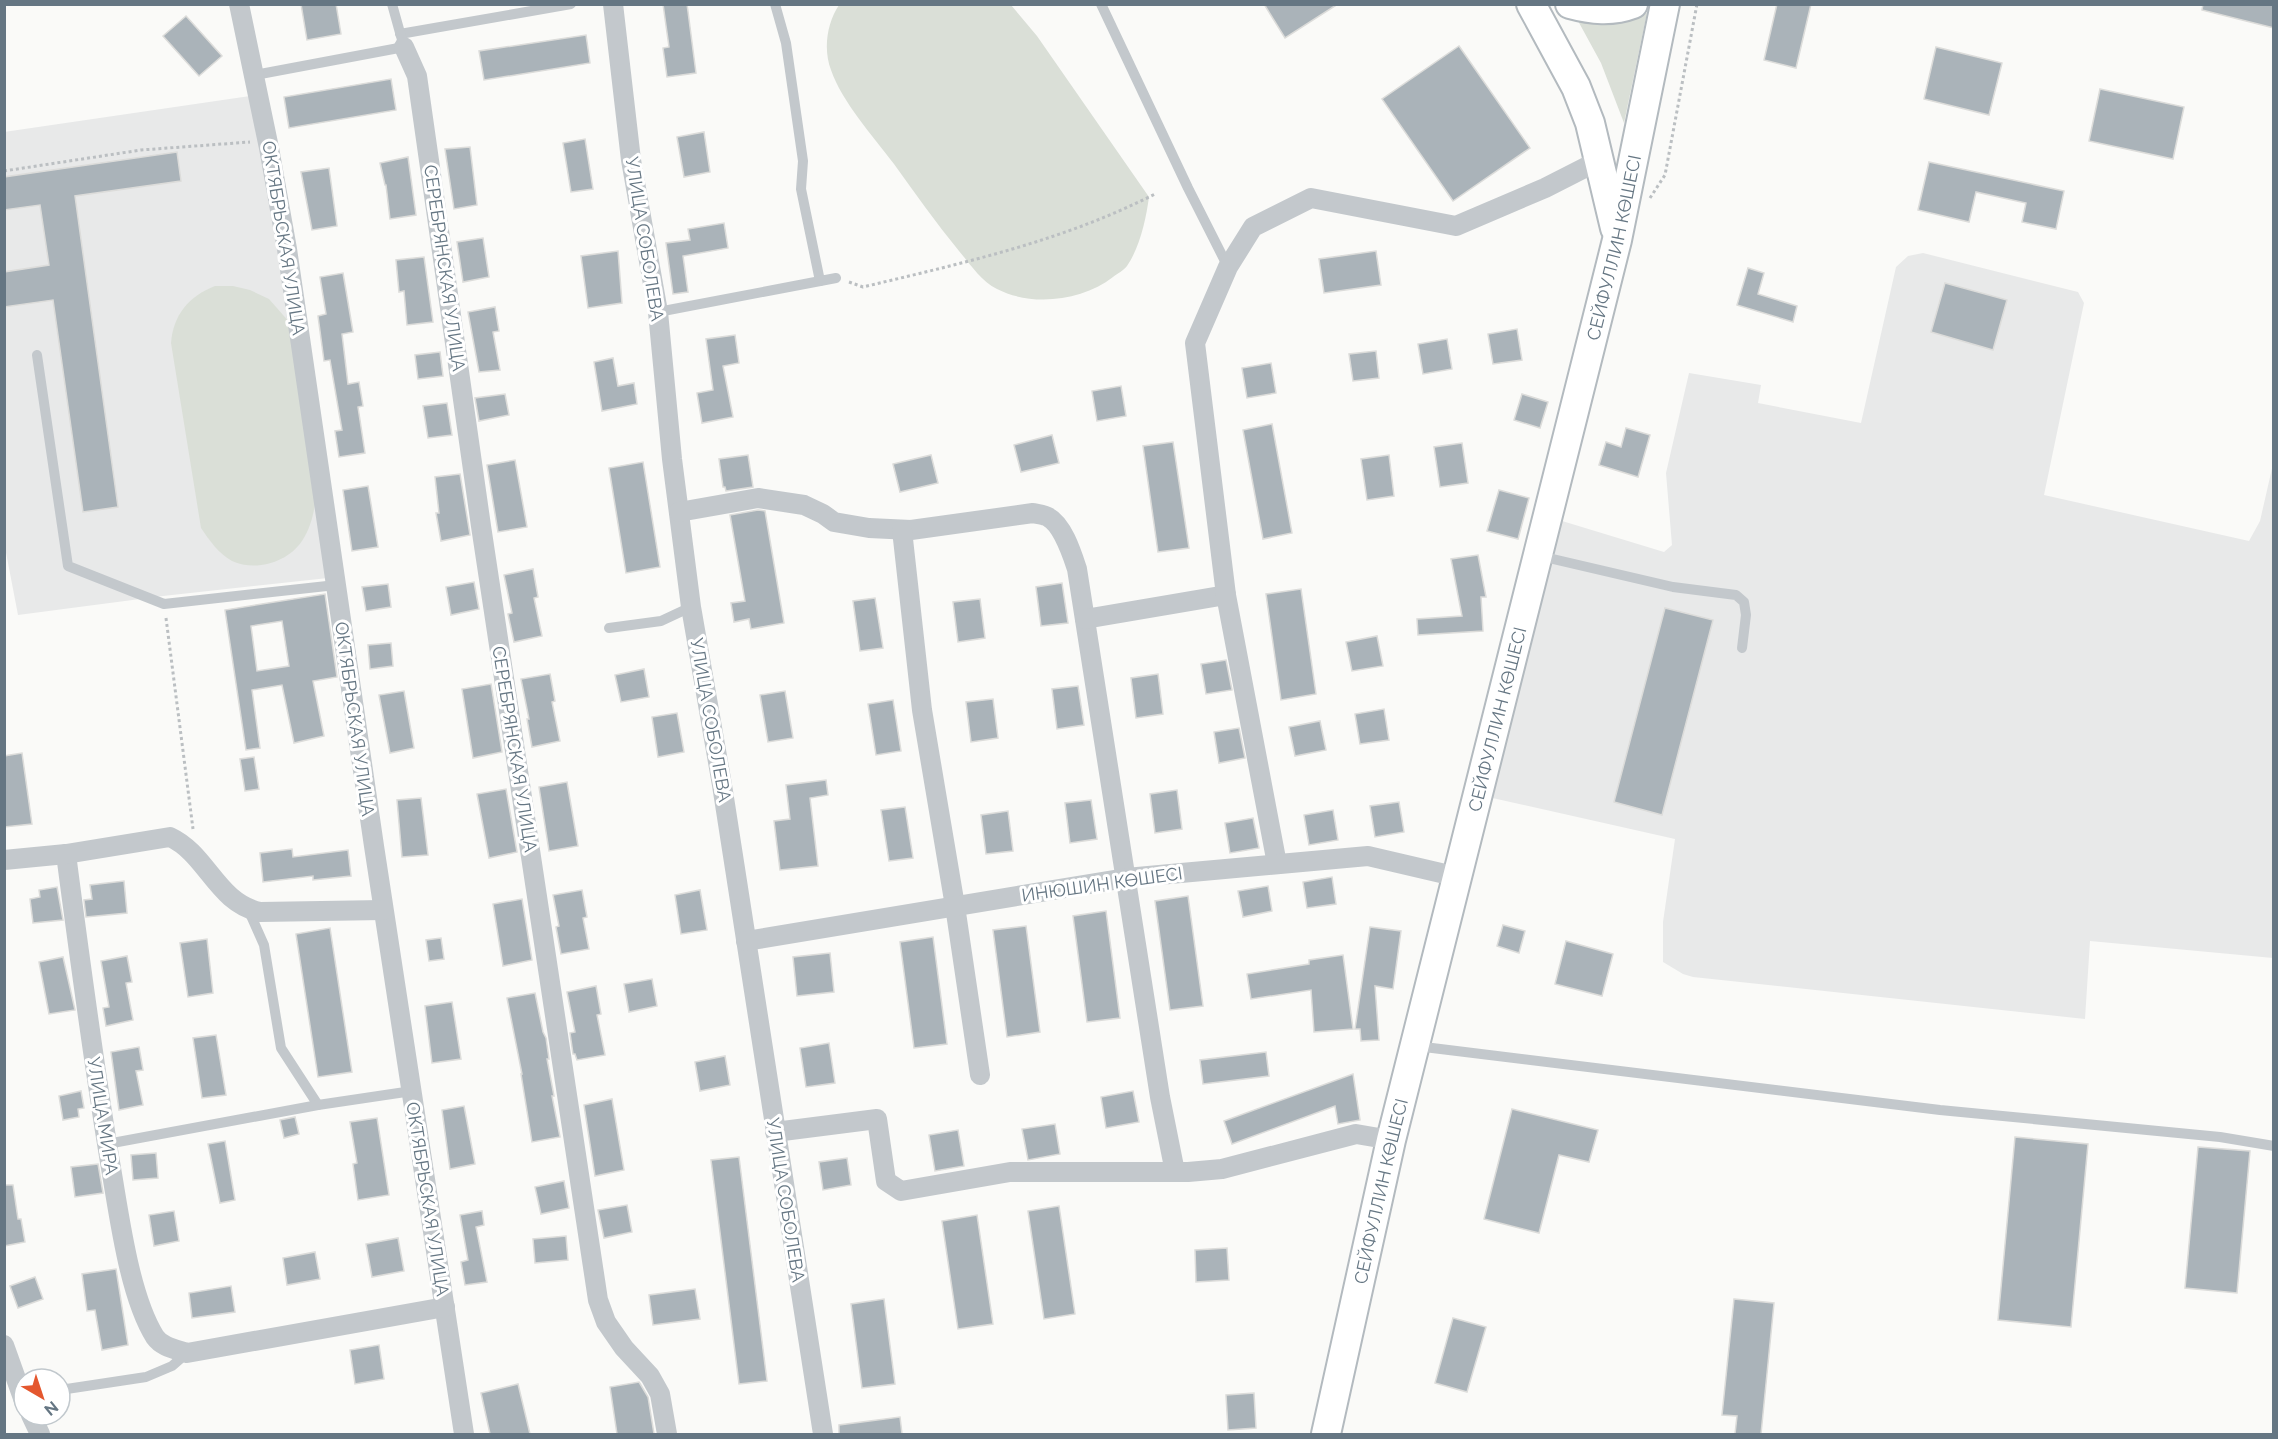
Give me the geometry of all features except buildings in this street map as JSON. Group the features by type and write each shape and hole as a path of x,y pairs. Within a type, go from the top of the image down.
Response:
{"main road":[{"path":"1531,4 1576,87 1590,123 1617,240"},
{"path":"1570,4 1590,9 1618,10 1633,4"},
{"name":"СЕЙФУЛЛИН КӨШЕСІ","path":"1326,1434 1391,1140 1617,240 1665,4"}],"street":[{"name":"ОКТЯБРЬСКАЯ УЛИЦА","path":"239,4 268,141 287,249 383,909 464,1434"},
{"name":"УЛИЦА СОБОЛЕВА","path":"613,4 631,160 658,312 691,607 746,940 823,1434"},
{"name":"СЕРЕБРЯНСКАЯ УЛИЦА","path":"402,41 417,76 483,538 598,1300 606,1322 624,1348 650,1376 660,1394 667,1434"},
{"path":"1277,864 1226,595 1195,343 1228,267 1253,227 1311,198 1456,226 1545,188 1600,160"},
{"path":"679,512 758,498 804,505 834,522 869,528 902,530 1033,513 1048,517 1068,544 1077,569 1160,1097 1175,1172"},
{"path":"902,530 922,710 955,906 980,1075"},
{"path":"1085,620 1226,595"},
{"path":"4,860 66,854 170,837 182,843 228,897 248,909 260,912 383,909"},
{"name":"УЛИЦА МИРА","path":"66,854 94,1066 123,1235 140,1303 156,1338 166,1347 187,1353"},
{"name":"ИНЮШИН КӨШЕСІ","path":"746,940 1126,878 1277,864 1368,856 1458,877"},
{"path":"776,1132 877,1119 886,1181 901,1191 1010,1172 1175,1172 1222,1168 1356,1134 1391,1140"},
{"path":"187,1353 445,1306"},
{"path":"4,1346 12,1368"}],"lane":[{"path":"392,4 402,41"},
{"path":"255,75 571,4"},
{"path":"775,4 786,43 803,161 801,189 820,281"},
{"path":"1101,4 1228,267"},
{"path":"658,312 836,278"},
{"path":"37,355 68,566 165,604 336,585"},
{"path":"1539,556 1673,586 1736,595 1744,602 1746,615 1742,648"},
{"path":"609,628 661,621 691,607"},
{"path":"248,909 264,945 281,1048 318,1105"},
{"path":"1415,1046 1940,1110 2220,1137 2274,1146"},
{"path":"107,1144 318,1105 412,1091"},
{"path":"72,1388 146,1377 172,1366 187,1353"}],"path":[{"path":"1649,199 1665,175 1697,4"},
{"path":"4,171 141,150 268,141"},
{"path":"836,278 863,287 987,257 1058,236 1155,195"},
{"path":"165,604 199,863"}],"shaded area":[{"path":"839,5 1011,5 1037,36 1149,197 1139,242 1126,267 1087,292 1056,299 1011,295 986,282 934,219 859,118 836,82 827,54 827,45 829,28"},
{"path":"1647,13 1624,123 1601,63 1577,19 1631,19"},
{"path":"250,96 272,201 328,578 18,615 4,542 4,132"},
{"path":"1923,253 2078,292 2084,303 2044,495 2249,541 2260,521 2273,464 2273,958 2090,941 2085,1019 1693,977 1663,962 1663,922 1675,839 1479,795 1549,517 1664,552 1672,545 1666,473 1689,373 1761,385 1758,403 1861,423 1896,267 1908,256"},
{"path":"215,286 233,286 250,290 269,299 291,324 316,497 312,520 302,541 289,555 261,565 241,564 227,558 201,528 171,343 175,324 184,308 197,295"}]}
